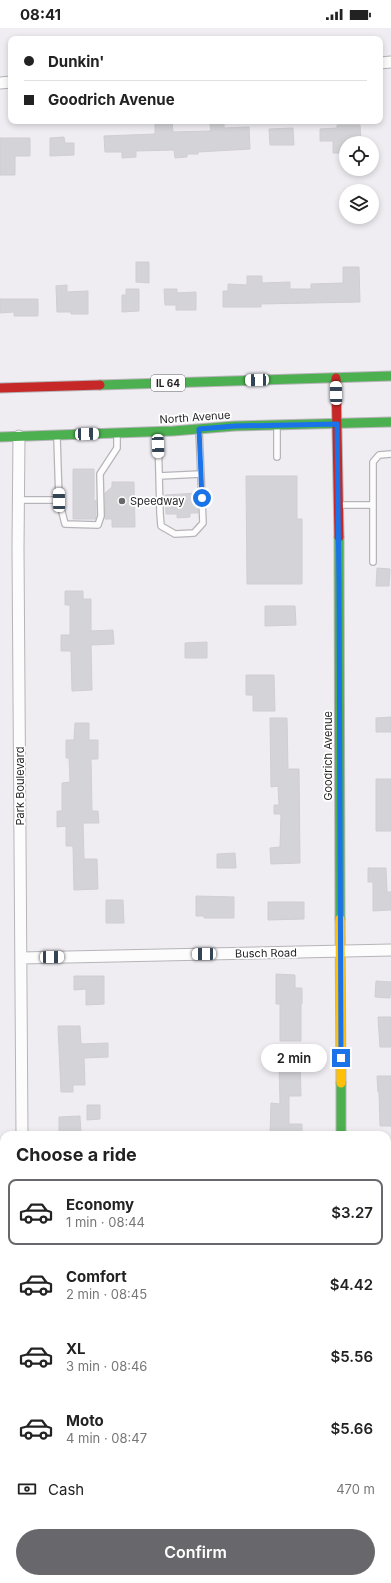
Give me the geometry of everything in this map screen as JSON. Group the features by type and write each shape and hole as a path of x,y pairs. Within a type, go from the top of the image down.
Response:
{"main road":[{"name":"IL 64","path":"0,388 391,376"},
{"name":"Goodrich Avenue","path":"336,378 341,1131"},
{"name":"North Avenue","path":"0,437 277,425 391,422"}],"street":[{"name":"Park Boulevard","path":"20,436 22,1131"},
{"name":"Busch Road","path":"21,958 391,950"}],"lane":[{"path":"277,425 277,457"},
{"path":"158,431 161,526 175,534 194,533 203,523 199,429"},
{"path":"57,435 59,500 65,524 98,525 101,516 100,474 117,448 117,433"},
{"path":"373,562 373,462 379,455 391,454"},
{"path":"159,476 200,474"},
{"path":"19,500 59,500"},
{"path":"338,505 373,505"}],"building":[{"path":"155,124 172,124 173,132 211,131 210,124 224,124 224,128 249,127 250,149 198,152 198,154 187,154 187,157 175,158 174,150 136,151 136,157 122,158 122,152 105,152 104,136 155,134"},
{"path":"337,125 360,125 361,136 339,136 339,153 333,153 333,141 320,141 320,129 337,128"},
{"path":"293,128 294,145 270,145 269,129"},
{"path":"64,137 65,143 74,143 74,155 50,156 50,138"},
{"path":"0,138 30,138 30,156 15,156 15,175 0,175"},
{"path":"136,262 149,262 149,283 136,282"},
{"path":"343,267 359,267 360,302 261,304 261,307 223,307 223,291 228,291 228,284 247,285 247,276 262,276 262,283 290,282 290,289 311,289 311,284 343,283"},
{"path":"67,285 67,292 88,291 88,314 57,312 56,286"},
{"path":"126,289 139,289 139,311 122,312 122,295 126,295"},
{"path":"164,289 177,289 177,293 196,292 196,310 176,310 176,305 165,305"},
{"path":"0,299 38,299 38,316 14,316 14,312 0,313"},
{"path":"73,469 94,469 94,502 96,500 96,519 73,519"},
{"path":"246,476 297,476 297,519 302,519 302,584 247,584"},
{"name":"Speedway","path":"112,482 134,482 135,527 112,527 112,519 105,519 105,493 112,487"},
{"path":"197,493 198,513 190,513 190,517 177,518 177,514 166,514 165,495"},
{"path":"377,568 390,569 389,586 376,586"},
{"path":"65,591 83,591 83,599 91,599 91,631 113,630 114,644 91,645 92,690 72,691 71,651 61,651 61,635 70,635 70,605 65,605"},
{"path":"265,606 295,606 296,625 265,626"},
{"path":"207,642 207,658 185,658 185,643"},
{"path":"246,675 274,675 275,711 253,711 253,695 246,695"},
{"path":"391,717 391,732 376,732 376,718"},
{"path":"270,718 287,718 288,769 299,769 300,863 271,864 270,848 280,847 281,814 274,814 274,805 279,805 278,786 271,787"},
{"path":"75,723 89,723 89,740 98,740 98,759 91,759 92,811 98,811 99,823 83,823 84,859 97,859 98,889 74,890 73,846 66,846 66,826 57,827 57,811 62,811 62,783 70,782 69,758 66,758 66,740 74,740"},
{"path":"376,779 391,779 391,831 376,831"},
{"path":"235,853 236,868 217,868 217,854"},
{"path":"368,868 386,868 387,892 391,892 391,910 373,911 373,882 368,882"},
{"path":"196,896 234,897 234,918 204,918 204,916 196,916"},
{"path":"106,900 123,900 124,923 106,923"},
{"path":"268,902 304,902 304,919 268,920"},
{"path":"276,974 295,975 295,988 302,988 301,1041 280,1041 280,1004 276,1004"},
{"path":"74,976 104,976 104,1004 86,1005 86,989 74,990"},
{"path":"376,981 391,982 390,998 375,997"},
{"path":"378,1017 391,1017 391,1047 380,1047"},
{"path":"58,1026 80,1026 81,1044 108,1043 108,1057 84,1058 85,1085 73,1085 73,1092 61,1092"},
{"path":"279,1059 300,1059 301,1096 289,1096 289,1124 302,1124 302,1131 270,1131 271,1103 280,1104"},
{"path":"377,1076 391,1076 391,1126 380,1126"},
{"path":"87,1105 100,1105 100,1119 87,1120"},
{"path":"80,1116 81,1131 59,1131 59,1117"}],"traffic: fast":[{"path":"100,385 391,376"},
{"path":"0,437 173,431 235,426 391,422"},
{"path":"339,537 340,919"},
{"path":"341,1083 341,1131"}],"traffic: slow":[{"path":"340,919 341,1083"}],"traffic: jam":[{"path":"336,378 339,537"},
{"path":"0,388 100,385"}],"place":[{"name":"Speedway","path":"122,501"}],"route":[{"path":"202,498 199,429 235,426 337,424 341,1058"}]}
